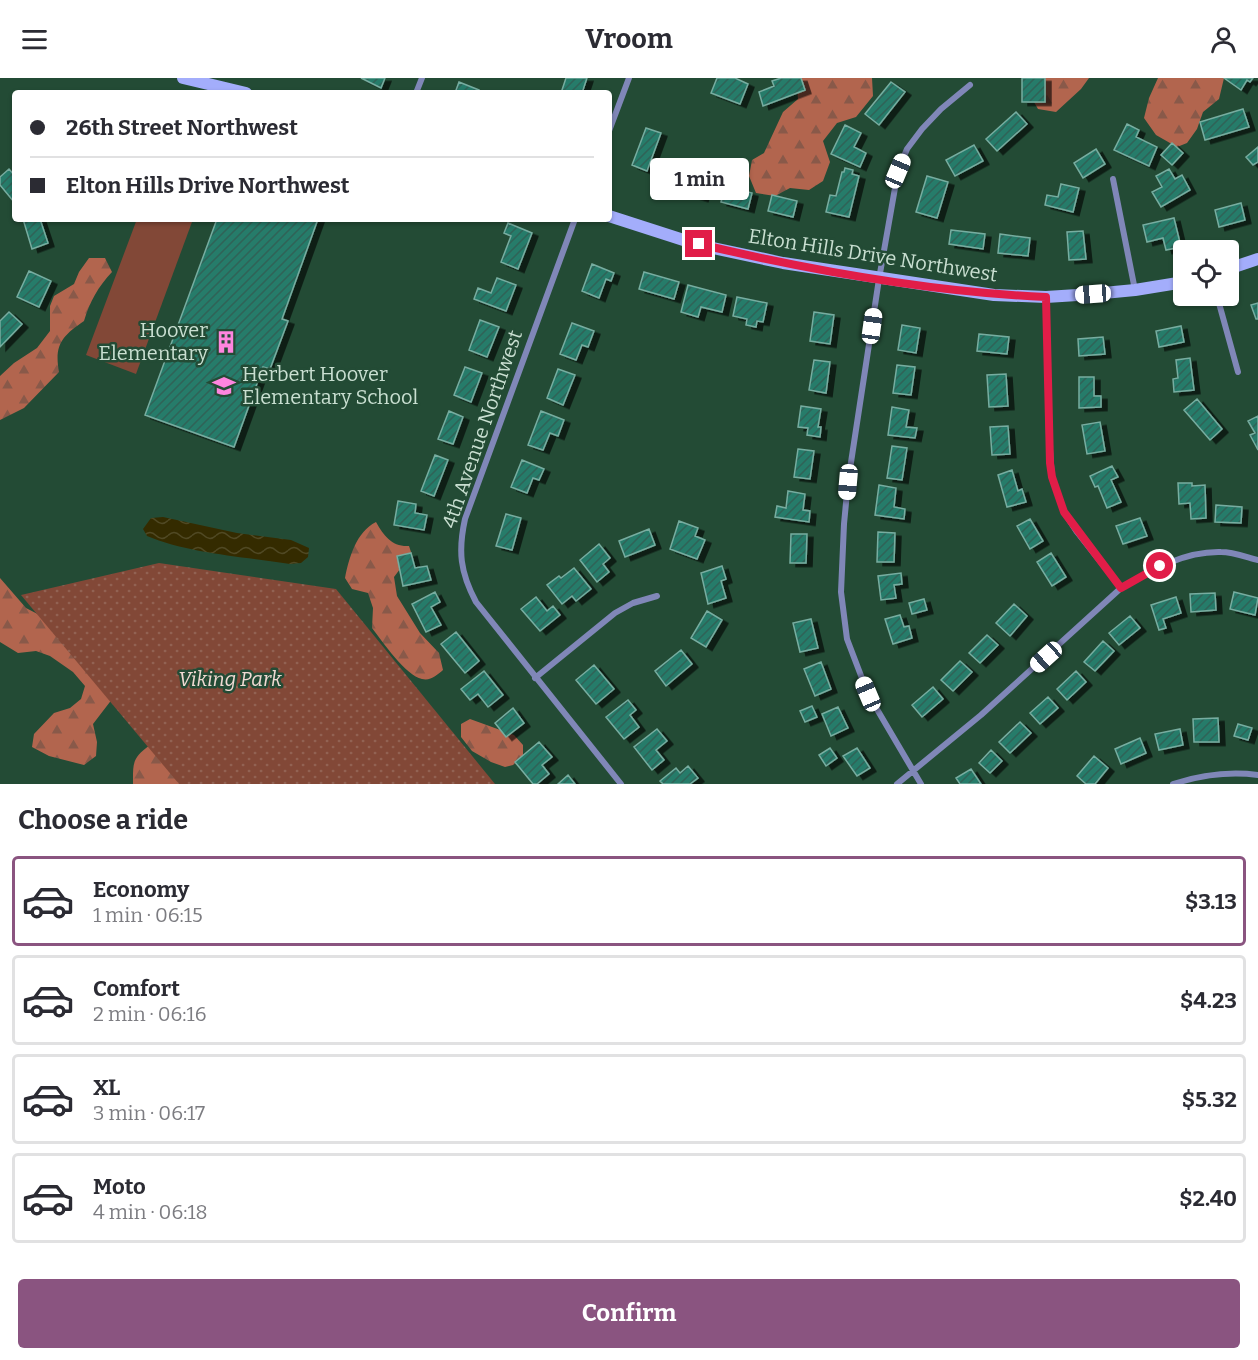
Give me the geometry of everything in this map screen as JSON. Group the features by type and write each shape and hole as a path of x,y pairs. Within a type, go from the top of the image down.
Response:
{"main road":[{"path":"183,78 223,83 239,90"},
{"name":"Elton Hills Drive Northwest","path":"612,217 699,244 783,264 994,295 1046,297 1135,290 1173,284"},
{"path":"1239,266 1258,260"}],"street":[{"path":"612,122 629,78"},
{"path":"921,784 868,694 847,639 842,603 842,562 848,482 898,171 907,149 934,116 970,85"},
{"path":"1113,179 1135,290"},
{"name":"4th Avenue Northwest","path":"574,222 465,519 460,541 461,562 466,582 476,602 621,784"},
{"path":"1046,297 1048,436 1052,477 1064,512 1121,588"},
{"path":"1220,306 1238,372"},
{"path":"897,784 989,708 1121,588 1173,560 1200,554 1222,552 1258,560"},
{"path":"535,678 615,613 633,603 657,597"},
{"path":"1173,784 1201,776 1225,773 1258,775"}],"green space":[{"path":"796,78 872,78 873,96 856,117 837,123 823,141 830,162 823,181 809,190 790,188 775,196 756,193 749,176 752,160 764,153 783,112 798,99"},
{"path":"1024,78 1089,78 1081,89 1056,112 1038,109 1027,90"},
{"path":"1158,78 1224,78 1219,99 1203,112 1197,129 1187,143 1177,147 1156,135 1144,118 1149,98"},
{"path":"136,222 192,222 136,374 86,355"},
{"path":"89,258 105,258 112,272 95,295 84,321 61,342 58,355 59,372 24,408 0,420 0,376 14,363 37,348 50,331 50,306 54,296 74,284"},
{"path":"376,522 393,543 409,546 413,558 403,565 394,577 397,596 420,633 439,653 443,670 431,678 422,679 409,672 395,657 372,628 373,608 368,593 352,589 345,578 351,554 358,539 369,526"},
{"name":"Viking Park","path":"159,563 336,589 495,784 179,784 21,595"},
{"path":"0,578 26,608 51,621 116,694 93,724 97,742 96,756 84,765 49,756 32,747 34,734 54,713 70,708 81,699 85,686 73,672 50,656 36,651 18,653 0,642"},
{"path":"470,719 514,735 523,745 523,756 513,765 505,767 472,751 461,737 461,724"},
{"path":"150,745 196,784 133,784 135,762"}],"water":[{"path":"163,517 237,533 291,540 309,548 308,557 301,563 290,564 236,557 180,547 147,536 143,529 151,518"}],"building":[{"path":"361,78 385,78 381,88"},
{"path":"566,78 587,78 583,90 562,90"},
{"path":"717,78 735,78 748,84 740,104 711,93"},
{"path":"781,78 801,78 805,90 763,106 759,92 774,86 772,81"},
{"path":"1022,78 1045,78 1045,102 1022,102"},
{"path":"1224,78 1253,78 1250,82 1247,80 1241,90"},
{"path":"459,82 479,90 456,90"},
{"path":"891,82 905,92 879,125 865,114"},
{"path":"1243,109 1249,127 1205,140 1200,122"},
{"path":"1016,112 1027,124 997,151 986,139"},
{"path":"1127,124 1139,130 1136,137 1157,147 1149,166 1114,150"},
{"path":"845,125 861,133 854,147 866,153 860,167 831,154"},
{"path":"646,128 661,133 647,171 632,165"},
{"path":"1172,143 1183,153 1172,165 1161,155"},
{"path":"974,145 983,161 955,176 946,160"},
{"path":"1258,147 1258,162 1253,165 1246,157"},
{"path":"1096,149 1105,164 1083,178 1074,163"},
{"path":"701,167 711,170 702,198 680,191 685,175 698,178"},
{"path":"845,168 853,170 852,174 859,176 849,217 826,212 830,195 836,196"},
{"path":"9,169 12,172 12,200 0,185 0,177"},
{"path":"1169,169 1175,179 1182,175 1190,190 1161,207 1152,192 1162,187 1156,176"},
{"path":"927,176 948,182 937,218 916,212"},
{"path":"1061,184 1079,188 1073,212 1045,205 1047,195 1058,197"},
{"path":"725,186 752,193 748,209 721,202"},
{"path":"772,195 797,201 793,217 768,211"},
{"path":"1241,203 1245,220 1219,227 1215,210"},
{"path":"1174,218 1179,240 1173,240 1173,249 1166,250 1163,238 1147,242 1143,225"},
{"path":"24,222 41,222 48,243 32,249"},
{"name":"Hoover Elementary","path":"216,222 317,222 282,319 288,321 270,369 263,367 234,447 145,415"},
{"path":"508,223 532,233 518,269 501,262 511,236 504,233"},
{"path":"951,230 985,234 983,249 949,244"},
{"path":"1083,231 1086,259 1069,260 1067,232"},
{"path":"1000,234 1030,238 1028,256 998,253"},
{"path":"592,264 614,273 611,281 606,279 599,298 582,291"},
{"path":"29,271 51,281 39,307 17,297"},
{"path":"644,272 679,282 674,299 639,289"},
{"path":"497,278 516,285 506,311 474,299 478,288 491,293"},
{"path":"688,285 726,295 722,312 701,307 698,317 681,312"},
{"path":"737,297 767,303 763,322 757,321 756,327 746,325 747,319 733,316"},
{"path":"1258,303 1258,319 1256,319 1251,305"},
{"path":"9,312 22,324 0,347 0,321"},
{"path":"814,312 834,315 830,344 810,341"},
{"path":"480,320 499,327 487,357 469,350"},
{"path":"572,323 594,331 588,347 582,345 576,360 560,354"},
{"path":"902,325 920,328 916,353 898,350"},
{"path":"1181,326 1184,342 1159,347 1156,331"},
{"path":"979,334 1009,337 1007,354 977,351"},
{"path":"1103,337 1105,354 1079,356 1078,339"},
{"path":"1190,358 1194,390 1174,392 1173,379 1178,378 1176,360"},
{"path":"814,360 830,362 826,393 809,390"},
{"path":"897,365 915,367 911,395 893,393"},
{"path":"465,367 482,373 471,402 454,395"},
{"path":"558,369 575,375 563,405 547,398"},
{"path":"1006,374 1008,406 989,407 987,375"},
{"path":"1079,377 1094,377 1094,396 1101,396 1101,407 1079,408"},
{"path":"1197,399 1222,429 1210,440 1184,410"},
{"path":"801,406 821,409 818,427 821,427 820,437 807,435 808,428 798,427"},
{"path":"892,407 909,410 906,427 917,428 915,438 888,435"},
{"path":"449,411 463,417 453,444 438,439"},
{"path":"541,411 564,420 558,436 550,433 543,450 528,445"},
{"path":"1258,416 1258,450 1250,435 1255,433 1248,421"},
{"path":"1100,422 1105,451 1087,454 1082,425"},
{"path":"1008,426 1010,454 992,455 990,427"},
{"path":"892,446 907,448 902,480 887,478"},
{"path":"798,449 814,451 810,479 794,477"},
{"path":"435,455 448,460 434,496 421,491"},
{"path":"522,460 544,469 539,480 533,478 527,493 511,487"},
{"path":"1112,466 1118,477 1111,480 1121,502 1107,508 1098,486 1095,487 1090,476"},
{"path":"1012,470 1018,491 1022,489 1026,502 1007,507 998,475"},
{"path":"1178,483 1192,483 1192,486 1205,485 1206,518 1191,519 1190,503 1179,504"},
{"path":"879,485 896,488 894,507 905,509 904,519 875,515"},
{"path":"788,491 805,494 803,510 810,511 809,522 775,517 777,506 786,508"},
{"path":"398,501 416,504 415,513 427,515 424,530 394,525"},
{"path":"1216,505 1242,507 1241,523 1215,522"},
{"path":"506,514 521,518 512,550 496,546"},
{"path":"1140,518 1147,536 1123,544 1116,526"},
{"path":"1030,519 1043,541 1030,549 1017,526"},
{"path":"679,521 698,528 695,536 705,540 697,559 670,549"},
{"path":"649,529 655,545 625,557 619,541"},
{"path":"878,532 895,533 894,562 877,562"},
{"path":"791,534 807,534 806,563 790,563"},
{"path":"599,544 610,558 603,564 609,572 597,582 580,560"},
{"path":"411,553 415,568 427,566 431,580 403,586 397,556"},
{"path":"1051,553 1066,577 1052,586 1037,562"},
{"path":"722,566 726,579 721,581 726,598 708,604 701,573"},
{"path":"574,568 591,589 576,601 572,596 562,604 547,585"},
{"path":"901,573 902,584 894,585 896,598 881,600 878,576"},
{"path":"435,592 440,602 431,607 441,625 426,632 412,604"},
{"path":"1234,592 1258,598 1255,615 1230,609"},
{"path":"1215,593 1216,610 1191,612 1190,594"},
{"path":"536,597 547,611 553,606 560,615 540,631 521,609"},
{"path":"1176,597 1181,613 1163,619 1166,628 1159,630 1151,605"},
{"path":"924,599 927,610 912,614 909,603"},
{"path":"1014,604 1027,616 1010,636 996,623"},
{"path":"707,611 722,620 706,647 691,638"},
{"path":"900,615 904,627 909,626 912,638 893,644 885,619"},
{"path":"1130,616 1140,628 1119,645 1109,633"},
{"path":"811,619 818,648 800,652 793,623"},
{"path":"456,632 479,661 465,673 441,644"},
{"path":"987,635 998,645 980,663 969,653"},
{"path":"1103,641 1114,651 1095,671 1084,662"},
{"path":"681,650 692,664 666,686 655,671"},
{"path":"960,661 972,672 953,691 941,680"},
{"path":"821,662 831,689 815,696 804,669"},
{"path":"594,665 614,689 596,704 576,680"},
{"path":"484,671 503,695 488,707 478,694 470,700 461,689"},
{"path":"1076,671 1086,682 1067,700 1057,689"},
{"path":"933,687 943,699 922,717 912,705"},
{"path":"1048,697 1058,708 1040,724 1030,713"},
{"path":"628,700 636,710 630,715 639,727 624,739 606,717"},
{"path":"812,706 817,717 805,722 800,711"},
{"path":"838,707 848,728 831,736 822,714"},
{"path":"513,708 524,723 506,737 495,723"},
{"path":"1218,718 1219,742 1194,742 1193,719"},
{"path":"1020,722 1031,733 1010,753 999,742"},
{"path":"1238,724 1252,728 1248,740 1234,736"},
{"path":"657,729 667,741 656,750 664,760 652,770 634,747"},
{"path":"1180,729 1183,745 1159,750 1155,734"},
{"path":"1140,738 1146,753 1121,764 1115,749"},
{"path":"539,742 552,757 542,765 549,774 537,784 533,784 515,762"},
{"path":"830,748 837,758 826,766 819,755"},
{"path":"857,748 870,768 857,776 843,756"},
{"path":"991,750 1002,761 990,773 979,763"},
{"path":"1094,756 1108,768 1095,784 1086,784 1077,776"},
{"path":"688,766 698,778 690,784 663,784 660,781 676,768 680,773"},
{"path":"971,769 981,784 960,784 956,778"},
{"path":"568,775 575,784 558,784"}],"place":[{"name":"Hoover Elementary","path":"226,342"},
{"name":"Herbert Hoover Elementary School","path":"224,386"}],"route":[{"path":"699,244 783,264 862,277 994,295 1046,297 1048,436 1052,477 1059,501 1077,532 1121,588 1160,566"}]}
